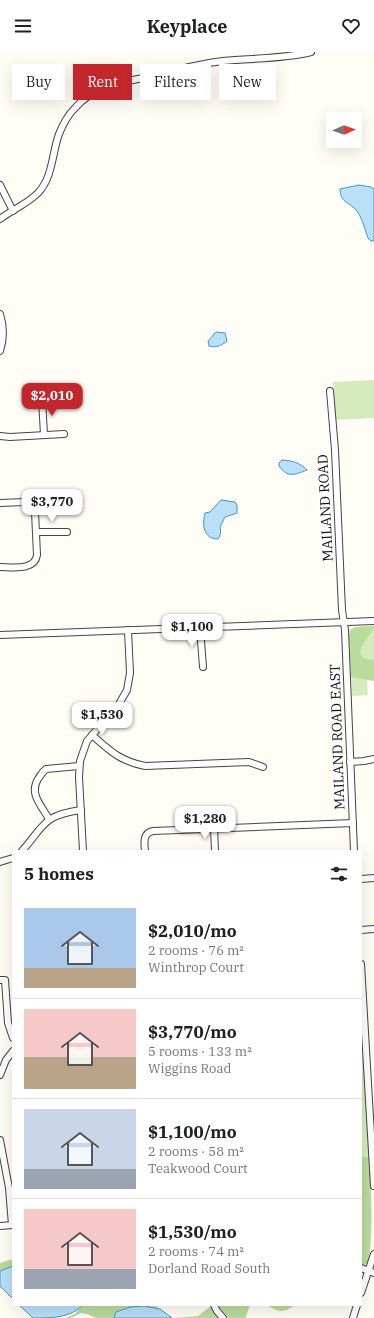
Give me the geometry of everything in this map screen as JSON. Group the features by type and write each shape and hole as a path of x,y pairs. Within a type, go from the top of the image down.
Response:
{"street":[{"path":"0,219 31,198 43,185 51,167 57,141 63,124 74,108 96,90 114,84 192,66 222,61 295,55 311,52"},
{"path":"0,185 13,211"},
{"path":"0,314 3,330 0,351"},
{"name":"MAILAND ROAD","path":"330,392 344,622"},
{"path":"42,399 44,435"},
{"path":"0,436 10,437 64,434"},
{"path":"0,503 25,502 31,504 35,512 37,555 33,564 27,566 0,567"},
{"path":"36,532 67,532"},
{"path":"0,635 374,621"},
{"name":"MAILAND ROAD EAST","path":"344,622 354,850"},
{"path":"200,628 203,667"},
{"path":"83,850 79,766 84,748 92,735 117,706 127,690 130,673 128,630"},
{"path":"92,735 116,756 123,760 145,766 250,762 263,767"},
{"path":"350,762 374,759"},
{"path":"50,819 34,793 35,785 46,769 79,766"},
{"path":"23,850 36,832 50,819 60,814 81,810"},
{"path":"145,850 144,839 147,833 156,830 353,823"},
{"path":"214,828 215,850"},
{"path":"0,862 12,858"},
{"path":"362,878 374,878"},
{"path":"362,930 374,929"},
{"path":"3,980 8,1023 12,1035"},
{"path":"362,992 363,1020 371,1074 374,1186"},
{"path":"0,1075 6,1060 12,1052"},
{"path":"0,1140 9,1188 12,1225 0,1226"},
{"path":"362,1291 371,1272 374,1254"},
{"path":"214,1306 223,1318"},
{"path":"353,1318 357,1306"}],"green space":[{"path":"374,380 374,418 334,420 333,382"},
{"path":"374,626 374,680 367,680 368,695 352,696 350,631 355,627"},
{"path":"374,626 362,646 361,655 374,660 374,681 351,677 350,630 355,627"},
{"path":"362,1057 363,1057 369,1161 362,1161"},
{"path":"362,1157 369,1157 371,1238 368,1263 362,1265"},
{"path":"12,1259 12,1266 0,1271 0,1263"},
{"path":"82,1306 141,1306 126,1308 116,1312 114,1318 96,1318 81,1313 71,1318 66,1318 75,1314"},
{"path":"147,1306 158,1306 157,1308"},
{"path":"211,1306 218,1318 175,1318 198,1316"},
{"path":"219,1306 250,1306 246,1318 229,1318 222,1312"},
{"path":"268,1306 294,1306 287,1310 276,1310"}],"water":[{"path":"359,185 374,189 374,241 371,241 368,238 357,211 344,200 340,194 340,189"},
{"path":"216,332 225,333 227,341 218,346 209,346 208,341"},
{"path":"282,460 296,462 307,470 295,474 288,474 279,466 279,463"},
{"path":"221,500 235,502 237,505 237,513 225,517 220,527 218,539 207,534 204,526 204,517 205,513 210,512"},
{"path":"12,1266 12,1298 0,1286 0,1271"},
{"path":"20,1306 82,1306 72,1313 66,1315 33,1318"},
{"path":"144,1306 160,1309 172,1318 114,1318 116,1312 130,1307"}]}
